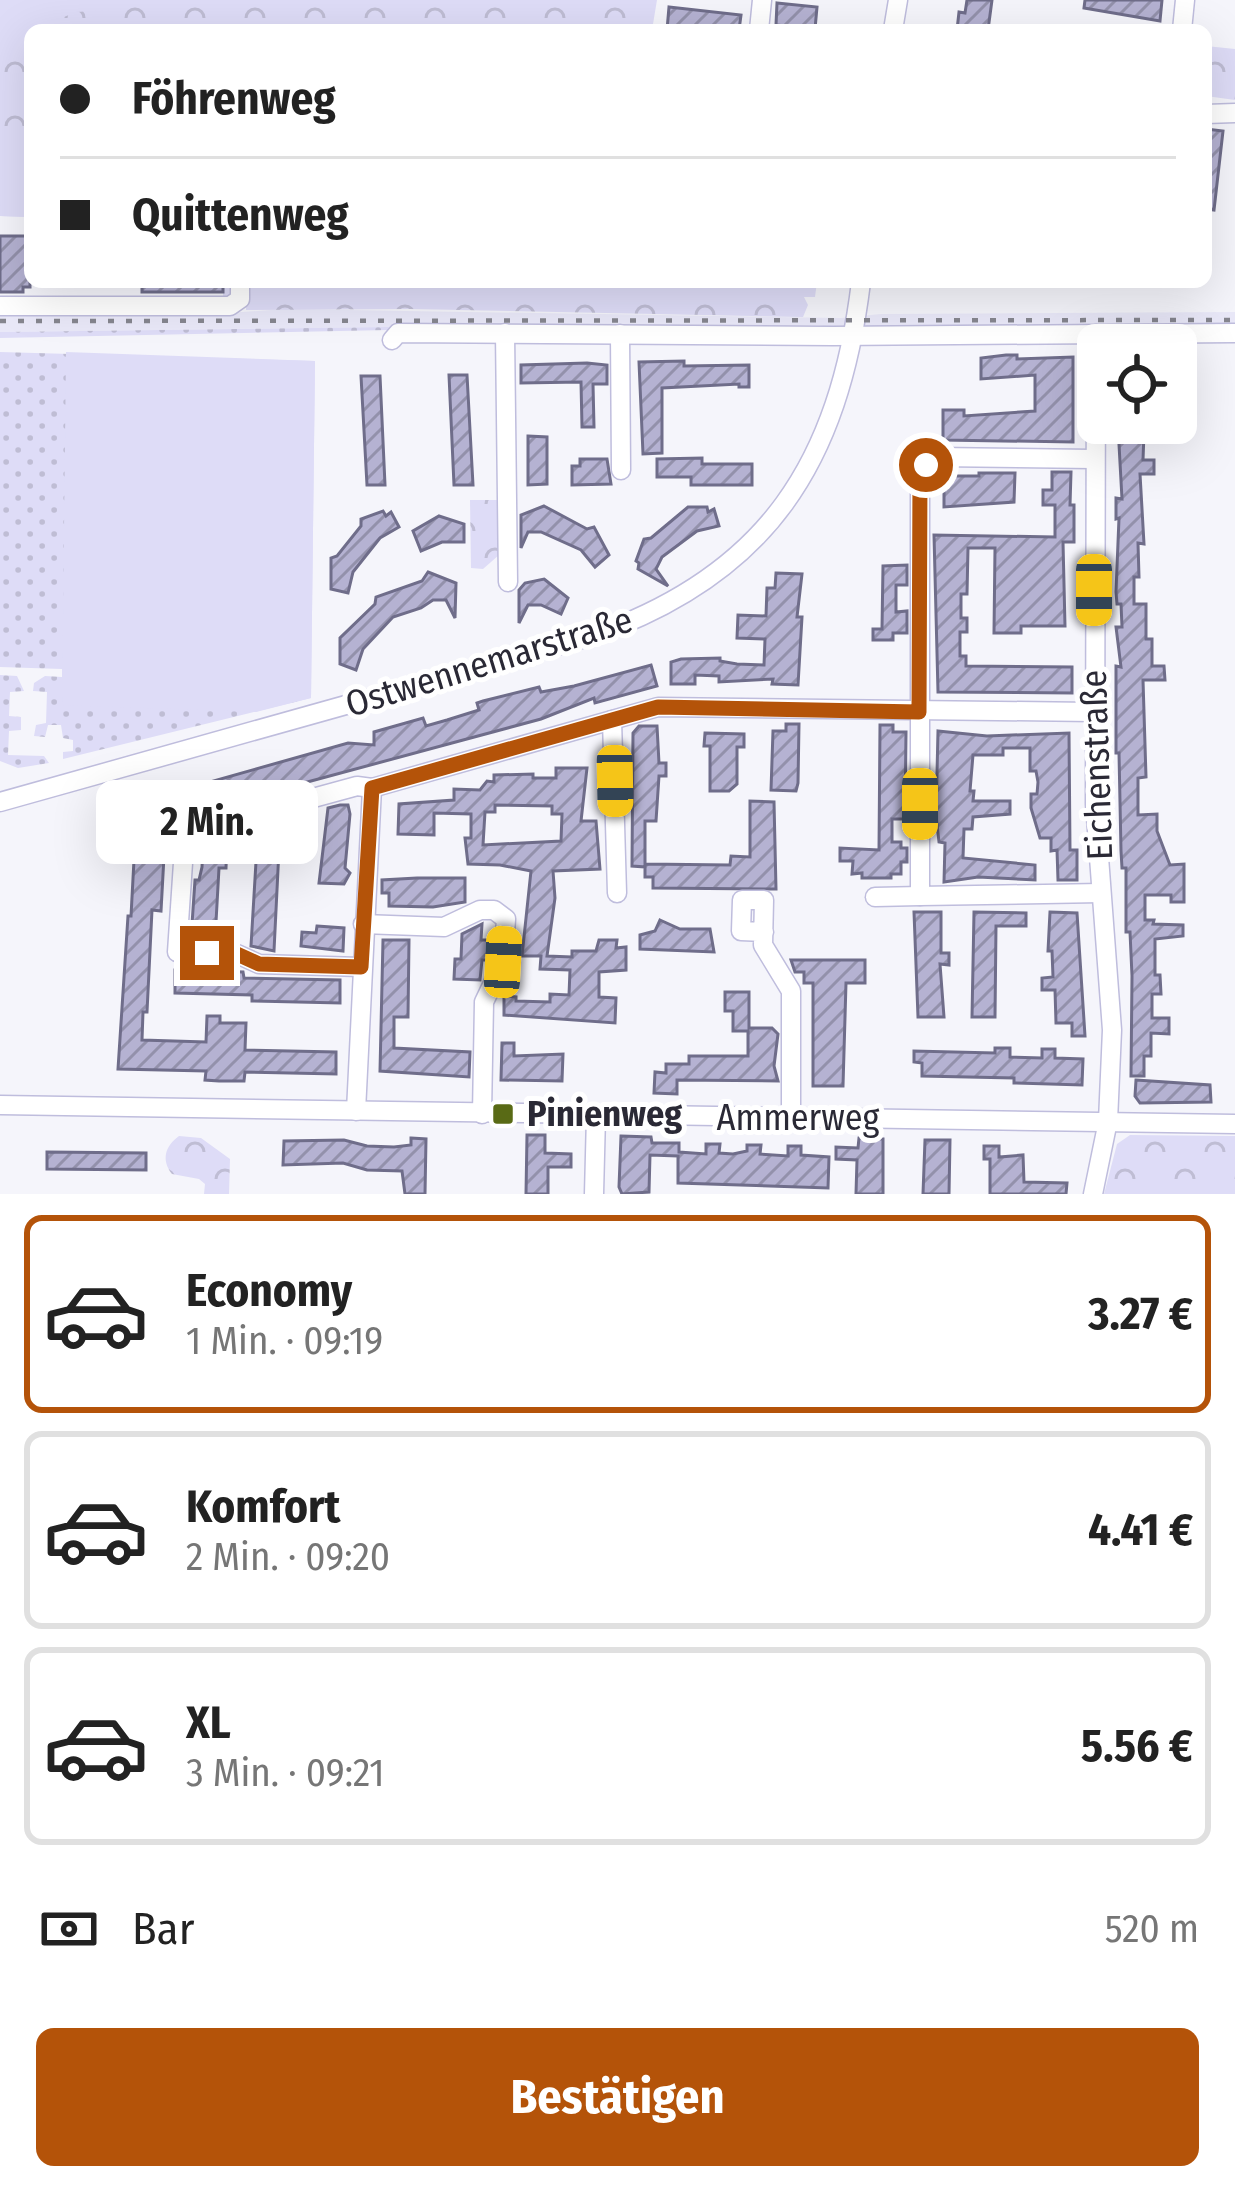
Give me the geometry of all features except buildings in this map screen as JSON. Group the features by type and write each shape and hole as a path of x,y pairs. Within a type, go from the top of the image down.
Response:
{"street":[{"path":"0,306 230,306 240,299 240,288"},
{"name":"Ostwennemarstraße","path":"0,802 592,636 656,611 736,557 790,496 814,459 837,405 860,288"},
{"path":"1197,333 1235,332"},
{"path":"392,340 398,333 1077,334"},
{"path":"505,333 508,582"},
{"path":"620,334 622,470"},
{"name":"Eichenstraße","path":"1093,1194 1108,1121 1112,1030 1093,712 1094,444"},
{"path":"920,896 920,475 937,457 1094,459"},
{"path":"361,967 259,964 237,954 177,952 185,833 357,786 372,788 658,707 1093,712"},
{"path":"612,720 617,893"},
{"path":"356,1112 372,788"},
{"path":"874,897 1101,893"},
{"path":"363,924 444,927 480,910 494,910 506,919 503,962 484,1003 482,1114"},
{"path":"764,932 768,956 791,991 791,1118"},
{"name":"Ammerweg","path":"0,1105 1235,1124"},
{"path":"594,1194 596,1116"}],"shaded area":[{"path":"286,309 841,318 1235,312 1235,327 1077,324 1077,328 840,330 819,325 0,332 0,312 200,315"}],"green space":[{"path":"0,0 657,0 653,24 24,24 24,217 0,216"},
{"path":"138,0 127,9 77,12 45,24 24,24 24,29 0,19 0,3"},
{"path":"1212,47 1235,49 1235,100 1212,97"},
{"path":"24,139 24,217 0,216 7,159"},
{"path":"223,288 816,288 815,297 804,297 808,305 803,317 246,310 246,303 223,301"},
{"path":"388,330 0,338 0,332"},
{"path":"0,352 315,361 311,698 63,759 63,752 73,751 73,740 63,738 61,725 48,725 45,737 34,736 36,725 46,723 47,692 33,691 34,683 45,676 62,677 62,669 0,667"},
{"path":"66,352 315,361 311,698 256,712 62,705"},
{"path":"470,500 499,500 499,555 483,569 471,568"},
{"path":"0,675 17,676 24,691 10,692 9,716 21,717 21,730 9,731 8,755 44,756 49,763 18,768 0,761"},
{"path":"1130,1135 1235,1136 1235,1194 1104,1194 1117,1144"},
{"path":"179,1136 201,1138 230,1159 229,1194 204,1194 205,1184 199,1179 172,1174 166,1153"}],"railway":[{"path":"0,321 1235,320"}],"place":[{"name":"Pinienweg","path":"503,1114"}],"route":[{"path":"207,953 237,954 259,964 361,967 372,788 658,707 919,712 920,475 926,465"}]}
